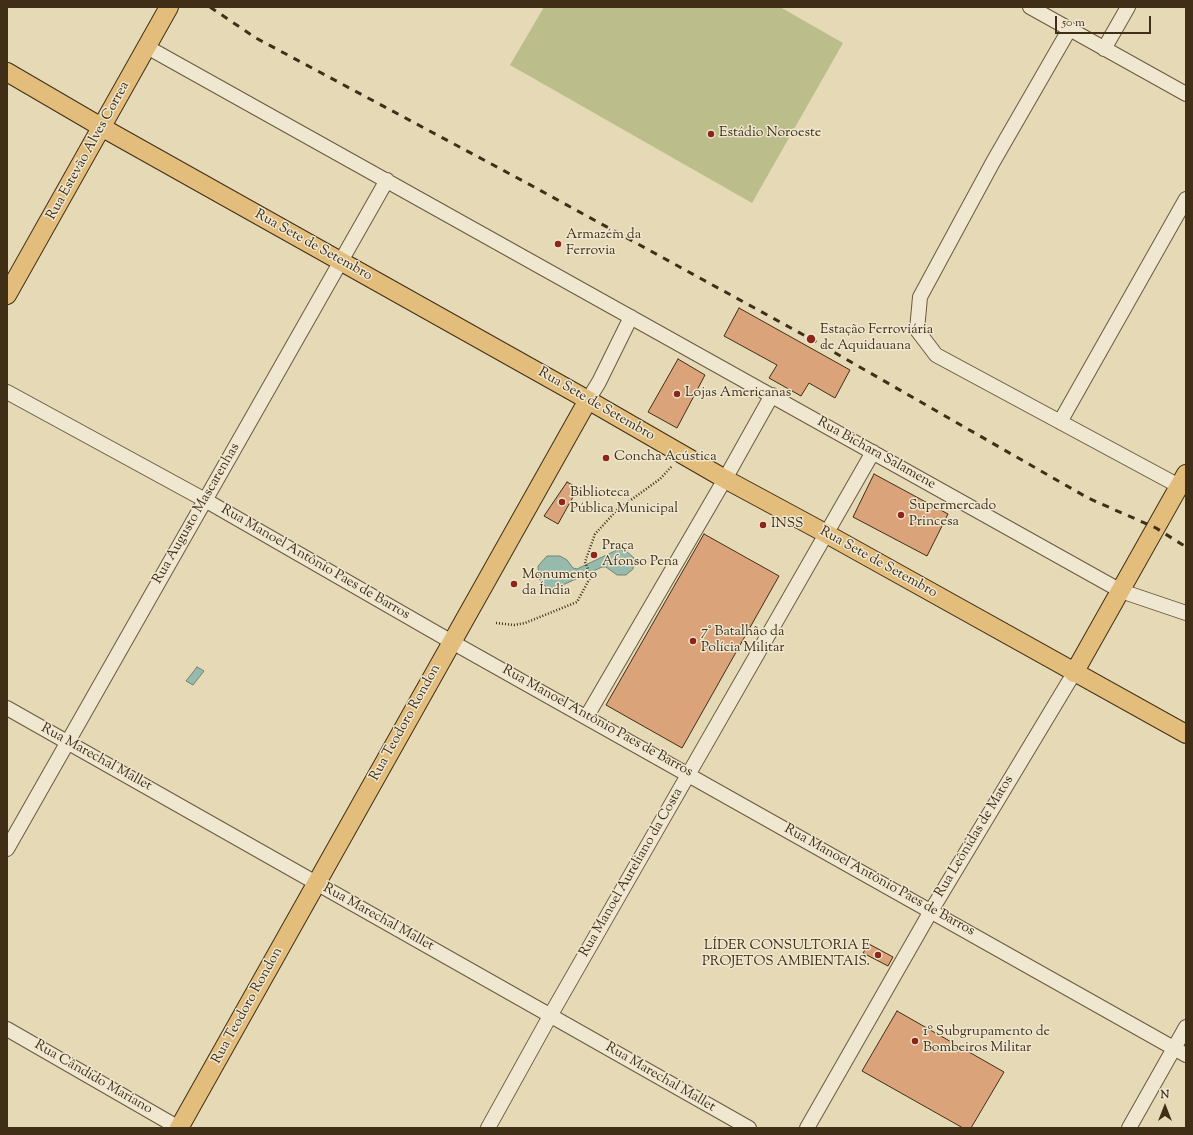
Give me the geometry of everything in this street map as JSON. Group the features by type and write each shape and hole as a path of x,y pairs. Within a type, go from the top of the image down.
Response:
{"main road":[{"name":"Rua Estevão Alves Correa","path":"7,295 103,128 169,7"},
{"name":"Rua Sete de Setembro","path":"7,72 103,128 588,400 725,480 825,533 1186,734"},
{"name":"Rua Teodoro Rondon","path":"179,1128 588,400"},
{"path":"1074,673 1183,480"}],"street":[{"path":"1030,7 1186,94"},
{"path":"1104,49 1128,7"},
{"path":"1069,30 993,162 920,297 917,330 936,355 1060,422 1183,480"},
{"name":"Rua Bichara Salamene","path":"147,47 1121,591 1186,613"},
{"name":"Rua Augusto Mascarenhas","path":"7,849 387,180"},
{"path":"1060,422 1186,199"},
{"name":"Rua Teodoro Rondon","path":"588,400 599,382 631,317"},
{"name":"Rua Manoel Antônio Paes de Barros","path":"7,392 205,500 452,642 587,716 1180,1051"},
{"path":"587,716 725,480 772,395"},
{"name":"Rua Manoel Aureliano da Costa","path":"488,1128 550,1016 872,452"},
{"name":"Rua Leônidas de Matos","path":"807,1128 932,911 1074,673"},
{"name":"Rua Marechal Mallet","path":"7,708 749,1128"},
{"path":"1129,1128 1180,1051 1186,1027"},
{"name":"Rua Cândido Mariano","path":"7,1029 179,1128"}],"path":[{"path":"496,623 525,623 577,602 591,576 585,562 595,534 617,510 660,479 682,455"}],"green space":[{"name":"Estádio Noroeste","path":"544,7 780,7 843,43 752,203 510,65"}],"shaded area":[{"path":"617,550 626,551 634,558 633,569 626,575 617,575 606,567 602,567 554,589 546,587 539,579 538,566 547,556 560,556 567,560 573,568 577,569"},
{"path":"197,667 204,671 193,685 186,681"}],"building":[{"name":"Estação Ferroviária de Aquidauana","path":"739,308 850,370 835,398 809,383 801,396 769,378 777,365 724,336"},
{"name":"Lojas Americanas","path":"678,359 705,375 677,428 648,412"},
{"name":"Supermercado Princesa","path":"874,474 948,514 927,556 853,517"},
{"name":"Biblioteca Pública Municipal","path":"567,482 578,488 558,524 544,516"},
{"name":"7° Batalhão da Polícia Militar","path":"704,534 779,576 682,748 606,705"},
{"name":"LÍDER CONSULTORIA E PROJETOS AMBIENTAIS.","path":"869,944 893,957 888,966 863,953"},
{"name":"1º Subgrupamento de Bombeiros Militar","path":"897,1011 1004,1072 971,1128 963,1128 862,1071"}],"railway":[{"path":"210,7 256,38 525,182 811,339 1088,498 1156,528 1186,547"}],"place":[{"name":"Estádio Noroeste","path":"711,134"},
{"name":"Armazém da Ferrovia","path":"558,244"},
{"name":"Estação Ferroviária de Aquidauana","path":"811,339"},
{"name":"Lojas Americanas","path":"677,394"},
{"name":"Concha Acústica","path":"606,458"},
{"name":"Biblioteca Pública Municipal","path":"562,502"},
{"name":"Supermercado Princesa","path":"901,515"},
{"name":"INSS","path":"763,525"},
{"name":"Praça Afonso Pena","path":"594,555"},
{"name":"Monumento da Índia","path":"514,584"},
{"name":"7° Batalhão da Polícia Militar","path":"693,641"},
{"name":"LÍDER CONSULTORIA E PROJETOS AMBIENTAIS.","path":"878,955"},
{"name":"1º Subgrupamento de Bombeiros Militar","path":"915,1041"}]}
